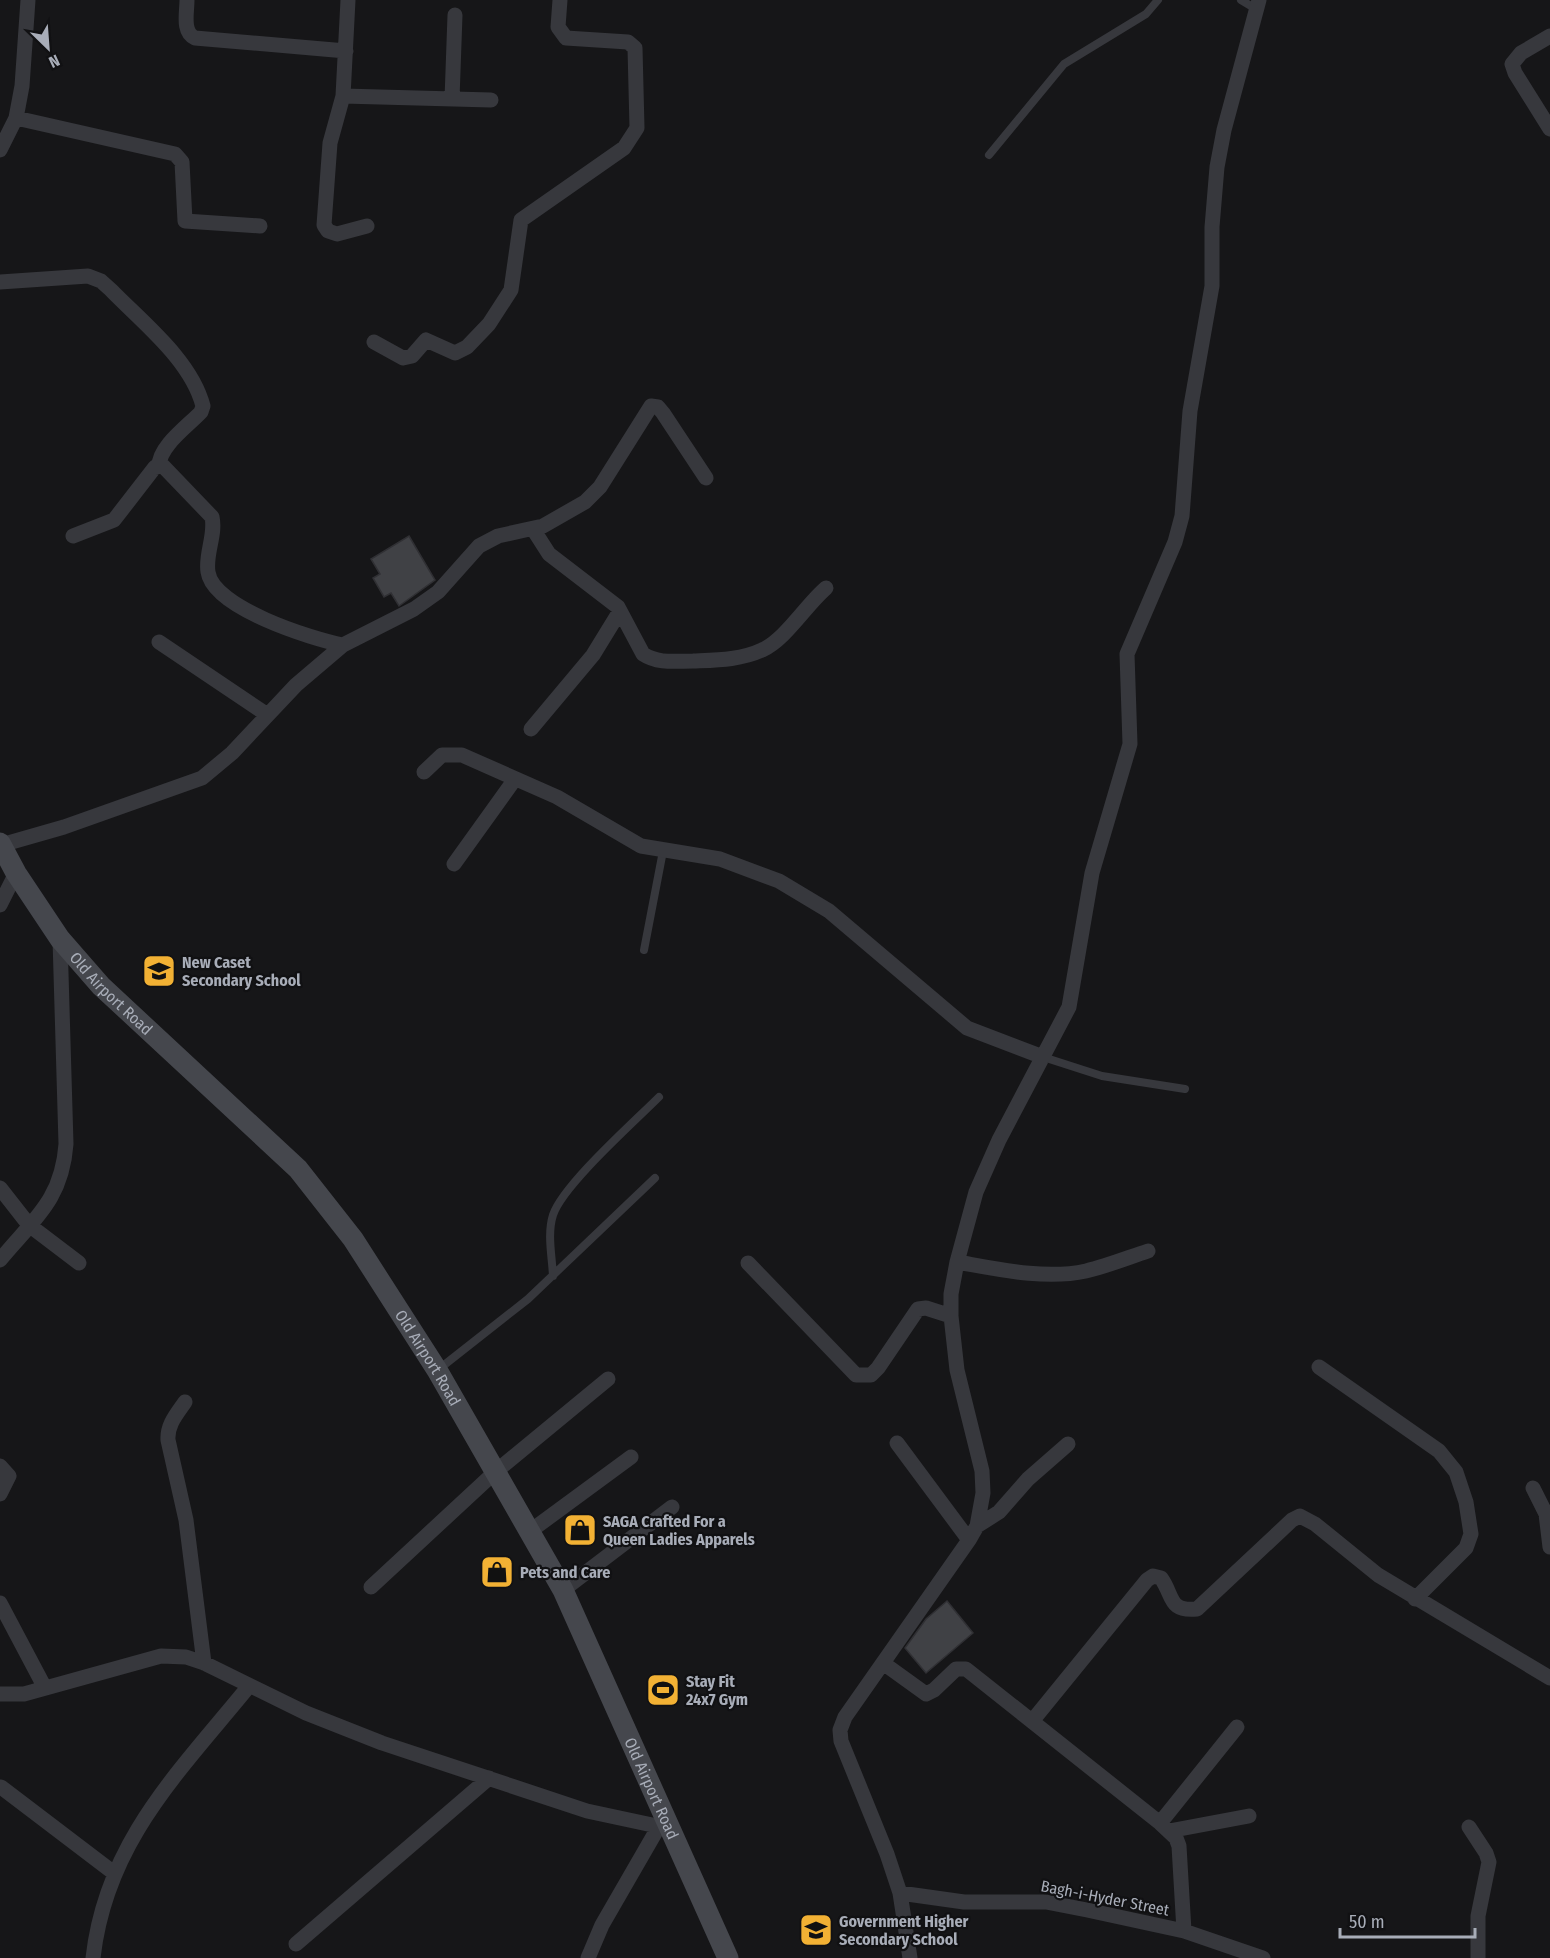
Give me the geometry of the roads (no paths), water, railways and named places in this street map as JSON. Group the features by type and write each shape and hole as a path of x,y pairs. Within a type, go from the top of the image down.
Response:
{"main road":[{"name":"Old Airport Road","path":"0,844 16,873 60,939 101,986 298,1169 353,1239 437,1370 562,1590 661,1822 728,1958"}],"street":[{"path":"0,150 16,118 22,86 27,0"},
{"path":"187,0 186,28 189,35 195,38 346,51"},
{"path":"348,0 343,96 330,142 324,225 328,231 337,234 367,226"},
{"path":"374,342 403,358 412,356 426,340 455,353 467,347 489,324 511,290 521,220 624,148 632,138 637,128 635,48 627,42 566,38 558,27 560,0"},
{"path":"910,1958 900,1893 887,1854 841,1741 840,1730 845,1717 977,1526 983,1493 982,1471 957,1370 951,1294 976,1192 999,1140 1069,1007 1092,873 1130,744 1127,654 1175,542 1182,516 1190,411 1212,286 1212,227 1217,167 1224,130 1257,4"},
{"path":"452,99 456,15"},
{"path":"1550,36 1521,53 1512,64 1515,73 1550,129"},
{"path":"343,96 491,100"},
{"path":"16,118 175,154 182,162 185,221 260,226"},
{"path":"0,282 88,276 101,281 168,350 188,376 203,406 201,412 164,450 159,459 159,465 114,520 73,536"},
{"path":"0,844 64,827 202,778 232,753 266,714 343,645 414,609 438,592 479,546 489,539 533,529 571,512 600,487 651,406 658,407 663,413 706,478"},
{"path":"159,465 168,469 212,517 214,525 207,572 220,591 264,621 343,645"},
{"path":"533,529 549,554 620,611 643,654 650,659 666,662 721,660 764,650 781,636 826,588"},
{"path":"531,729 593,655 620,611"},
{"path":"159,642 266,714"},
{"path":"424,772 442,755 450,753 462,755 557,797 622,838 641,846 720,859 779,881 828,911 967,1029 1042,1057"},
{"path":"454,864 515,779"},
{"path":"0,905 16,873"},
{"path":"0,1260 54,1195 64,1171 66,1144 60,939"},
{"path":"0,1188 29,1225 79,1263"},
{"path":"957,1262 997,1269 1063,1274 1085,1271 1148,1251"},
{"path":"748,1263 856,1376 871,1375 878,1368 911,1315 918,1309 926,1308 951,1316"},
{"path":"1318,1367 1439,1451 1456,1472 1466,1502 1471,1534 1466,1548 1415,1599"},
{"path":"371,1587 494,1473 608,1379"},
{"path":"185,1402 167,1430 186,1520 204,1663"},
{"path":"897,1443 969,1540"},
{"path":"977,1526 999,1512 1028,1479 1068,1444"},
{"path":"529,1532 631,1457"},
{"path":"0,1466 9,1476 0,1494"},
{"path":"1533,1488 1546,1514 1550,1548"},
{"path":"562,1590 672,1508"},
{"path":"1033,1720 1147,1580 1153,1576 1161,1578 1174,1605 1180,1608 1197,1609 1292,1520 1300,1516 1315,1524 1378,1575 1415,1599 1550,1678"},
{"path":"0,1602 45,1688"},
{"path":"0,1694 13,1696 161,1656 186,1657 382,1743 587,1811 661,1822 602,1925 588,1958"},
{"path":"883,1663 926,1694 961,1668 1033,1720 1164,1827 1176,1838 1179,1846 1184,1931"},
{"path":"93,1958 102,1907 114,1873 138,1826 249,1686"},
{"path":"1164,1827 1237,1727"},
{"path":"297,1944 489,1778"},
{"path":"1,1786 114,1873"},
{"path":"1164,1827 1249,1816"},
{"path":"1469,1827 1486,1853 1489,1862 1478,1916 1478,1958"},
{"name":"Bagh-i-Hyder Street","path":"900,1893 964,1902 1046,1902 1184,1931 1263,1958"}],"lane":[{"path":"989,155 1064,64 1146,14 1158,0"},
{"path":"1241,0 1257,4"},
{"path":"644,950 663,851"},
{"path":"1042,1057 1113,1078 1185,1089"},
{"path":"553,1276 550,1234 557,1206 573,1185 659,1097"},
{"path":"437,1370 553,1276 655,1178"}],"place":[{"name":"New Caset Secondary School","path":"159,971"},
{"name":"SAGA Crafted For a Queen Ladies Apparels","path":"580,1530"},
{"name":"Pets and Care","path":"497,1572"},
{"name":"Stay Fit 24x7 Gym","path":"663,1690"},
{"name":"Government Higher Secondary School","path":"816,1930"}]}
